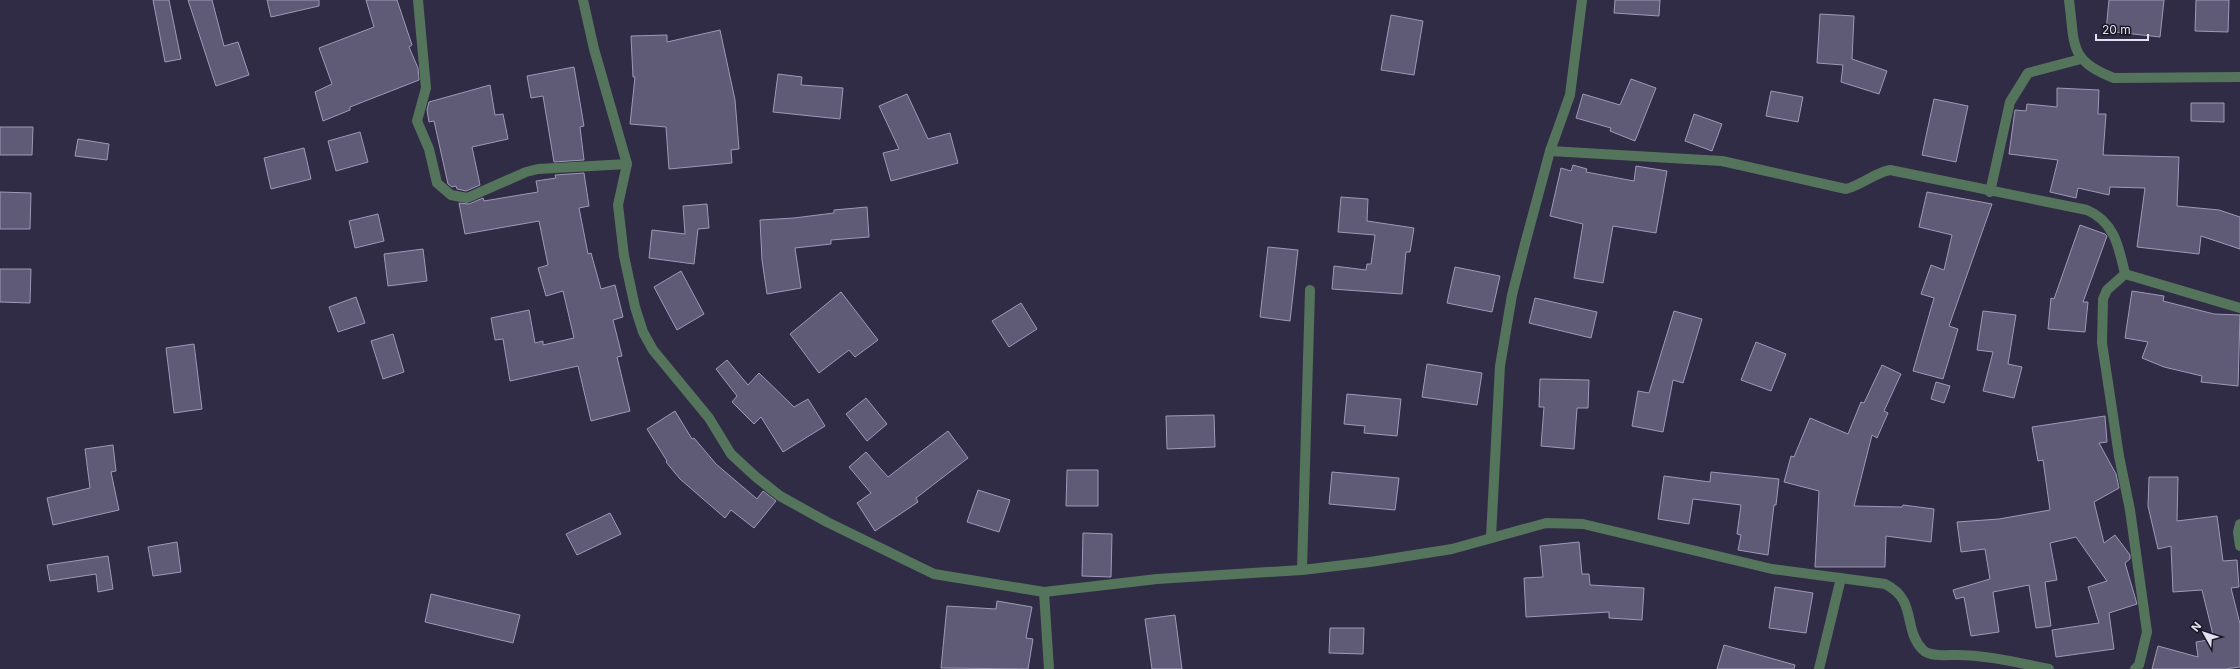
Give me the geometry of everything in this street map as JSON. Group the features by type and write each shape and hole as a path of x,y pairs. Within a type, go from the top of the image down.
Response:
{"street":[{"path":"418,0 426,88 417,120 429,149 437,182 451,195 467,198 526,172 538,169 627,164"},
{"path":"583,0 594,49 627,164 618,205 630,286 643,332 653,350 709,418 731,454 780,496 827,522 934,574 1044,592 1082,586 1158,579 1302,570 1370,562 1452,549 1546,523 1583,524 1772,569 1885,584 1896,589 1903,597 1919,645 1924,651 1936,655 1972,655 2049,669"},
{"path":"1491,537 1500,366 1512,294 1550,151 1570,95 1582,0"},
{"path":"2069,0 2075,44 2081,59 2096,71 2114,78 2240,77"},
{"path":"1990,192 2010,102 2028,73 2081,59"},
{"path":"1550,151 1722,161 1846,188 1859,185 1879,172 1890,170 1990,192 2087,210 2096,214 2111,229 2117,243 2125,274"},
{"path":"2125,274 2240,308"},
{"path":"2125,274 2107,290 2103,299 2102,343 2118,456 2130,510 2147,632 2139,665 2135,669"},
{"path":"1302,570 1310,290"},
{"path":"2240,524 2238,532 2240,546"},
{"path":"1819,669 1841,578"},
{"path":"1044,592 1049,669"}],"building":[{"path":"153,0 169,0 181,59 165,62"},
{"path":"188,0 212,0 224,46 238,42 249,75 216,86"},
{"path":"267,0 319,0 319,6 271,17"},
{"path":"366,0 397,0 412,45 409,47 418,68 419,80 350,107 350,110 323,121 315,92 332,84 319,48 374,27"},
{"path":"1615,0 1660,0 1659,16 1614,13"},
{"path":"2109,0 2164,0 2160,37 2106,31"},
{"path":"2196,0 2229,0 2228,32 2195,31"},
{"path":"1820,14 1854,16 1852,59 1887,71 1879,94 1841,82 1843,65 1817,63"},
{"path":"1391,15 1423,21 1414,75 1381,70"},
{"path":"720,30 735,100 739,149 731,150 732,163 669,169 666,127 630,124 635,77 633,77 631,36 667,35 667,42"},
{"path":"574,67 584,126 580,127 584,160 554,162 543,96 531,98 527,76"},
{"path":"778,74 802,77 801,85 843,88 840,119 773,112"},
{"path":"1631,79 1656,88 1635,141 1610,131 1611,128 1576,118 1583,94 1620,105"},
{"path":"490,85 495,115 503,114 508,139 472,147 480,185 466,191 457,189 456,186 452,187 448,184 434,121 429,122 427,110 429,102"},
{"path":"2057,88 2099,90 2098,114 2106,114 2103,155 2179,157 2177,206 2219,210 2240,217 2240,249 2201,236 2199,254 2137,247 2145,188 2110,187 2109,195 2078,188 2076,198 2050,192 2058,160 2009,154 2015,110 2026,111 2027,104 2057,107"},
{"path":"1771,91 1803,97 1798,122 1766,116"},
{"path":"907,94 928,139 950,133 958,163 891,181 883,153 899,149 879,106"},
{"path":"1934,99 1968,106 1956,162 1922,155"},
{"path":"2191,103 2224,103 2224,122 2191,121"},
{"path":"1694,114 1722,124 1712,151 1685,141"},
{"path":"0,127 33,127 32,155 0,155"},
{"path":"360,132 368,162 336,171 328,141"},
{"path":"78,139 109,144 107,160 75,156"},
{"path":"304,148 311,179 271,189 264,158"},
{"path":"1573,165 1587,169 1586,172 1634,181 1636,166 1667,171 1656,233 1613,226 1603,283 1574,278 1583,224 1550,216 1561,168 1571,171"},
{"path":"584,173 589,206 579,208 588,254 591,253 601,289 615,285 623,317 613,320 622,356 617,357 630,411 591,421 578,366 510,381 503,339 495,340 491,318 529,310 535,343 543,341 543,345 574,338 563,291 546,296 538,268 548,265 539,221 465,234 459,203 469,204 483,198 484,201 538,192 536,181 556,178 555,175"},
{"path":"0,192 31,193 30,229 0,229"},
{"path":"1927,192 1992,204 1949,326 1958,329 1943,379 1913,371 1934,298 1921,294 1931,265 1944,270 1952,235 1919,227"},
{"path":"1341,197 1368,199 1367,221 1414,228 1410,252 1406,252 1402,294 1332,289 1334,266 1366,270 1367,264 1371,264 1375,235 1338,232"},
{"path":"707,204 709,228 698,229 694,264 649,258 652,230 685,234 683,206"},
{"path":"867,207 869,237 831,240 831,244 795,248 801,288 767,294 762,260 760,220 794,218 834,213 834,210"},
{"path":"378,214 384,241 355,248 349,221"},
{"path":"2080,225 2107,236 2083,302 2088,302 2085,332 2048,329 2051,298 2054,299"},
{"path":"1268,247 1298,250 1290,321 1260,317"},
{"path":"423,249 427,281 388,286 384,254"},
{"path":"1455,267 1500,276 1492,312 1447,303"},
{"path":"0,269 31,269 30,303 0,302"},
{"path":"681,271 704,314 677,330 654,287"},
{"path":"2132,291 2164,296 2163,301 2214,314 2240,315 2238,386 2201,382 2202,376 2164,367 2142,358 2148,342 2125,338"},
{"path":"841,292 878,340 855,357 849,350 819,373 790,334"},
{"path":"356,297 365,323 338,332 329,307"},
{"path":"1535,298 1597,312 1591,338 1529,323"},
{"path":"1021,303 1037,329 1009,347 992,321"},
{"path":"1674,311 1702,319 1683,383 1673,380 1663,432 1632,426 1638,391 1649,393"},
{"path":"1983,311 2016,315 2008,364 2022,367 2014,398 1983,391 1993,352 1977,350"},
{"path":"393,334 404,372 383,379 371,341"},
{"path":"1756,342 1786,354 1771,391 1741,380"},
{"path":"194,344 202,409 174,413 166,348"},
{"path":"727,360 748,385 759,373 794,407 808,399 825,426 783,452 761,417 754,424 732,402 737,396 716,369"},
{"path":"1427,364 1482,373 1477,405 1422,397"},
{"path":"1882,365 1901,374 1884,411 1888,413 1877,438 1872,435 1854,506 1902,507 1903,505 1934,509 1931,542 1886,536 1885,567 1815,567 1819,491 1784,482 1791,456 1794,457 1810,418 1848,434 1861,402 1864,403"},
{"path":"1540,379 1589,380 1588,408 1577,408 1574,449 1541,446 1544,407 1539,407"},
{"path":"1936,382 1950,386 1944,403 1931,399"},
{"path":"1347,394 1401,399 1397,436 1364,433 1365,426 1344,424"},
{"path":"866,398 887,424 867,441 846,414"},
{"path":"675,411 692,439 694,438 716,464 757,499 763,491 776,501 754,528 731,510 725,518 680,479 666,462 667,461 647,429"},
{"path":"1214,415 1215,447 1167,449 1166,416"},
{"path":"2105,416 2107,442 2099,443 2116,474 2119,488 2094,502 2104,543 2115,535 2130,555 2130,559 2125,563 2137,604 2109,613 2114,649 2056,657 2052,630 2099,623 2088,587 2107,581 2076,537 2050,543 2057,580 2045,582 2051,626 2036,628 2029,585 1993,592 1999,632 1971,636 1964,597 1956,599 1953,590 1990,579 1985,549 1961,552 1957,522 1999,519 2050,510 2043,460 2038,461 2032,427"},
{"path":"948,431 968,458 916,498 918,502 875,531 857,503 871,493 849,467 866,452 888,477"},
{"path":"113,445 116,471 111,472 119,510 53,525 47,498 90,488 85,449"},
{"path":"1067,470 1098,470 1098,506 1066,506"},
{"path":"1332,472 1399,478 1395,510 1329,504"},
{"path":"1711,472 1779,479 1776,505 1774,505 1768,555 1738,550 1741,535 1737,534 1741,505 1693,499 1689,524 1658,519 1664,476 1710,482"},
{"path":"2149,477 2178,477 2177,521 2217,516 2223,561 2237,560 2239,587 2231,588 2240,624 2240,667 2225,669 2152,669 2158,646 2198,657 2196,642 2214,639 2202,590 2173,592 2171,546 2158,549 2148,506"},
{"path":"978,490 1010,500 999,532 967,522"},
{"path":"610,513 621,534 577,555 566,534"},
{"path":"1083,533 1112,534 1111,577 1082,576"},
{"path":"177,542 181,572 153,576 148,547"},
{"path":"1579,542 1582,574 1589,574 1590,585 1644,588 1642,620 1609,618 1609,612 1526,617 1524,578 1543,577 1540,546"},
{"path":"108,556 113,589 98,592 96,574 50,581 47,565"},
{"path":"1775,587 1813,593 1806,633 1769,628"},
{"path":"431,594 520,615 513,643 425,622"},
{"path":"997,601 1032,607 1026,638 1033,639 1028,669 941,668 947,606 996,609"},
{"path":"1175,615 1182,669 1152,669 1145,619"},
{"path":"1330,628 1364,628 1363,654 1329,653"},
{"path":"1724,645 1795,665 1794,669 1717,669"}]}
